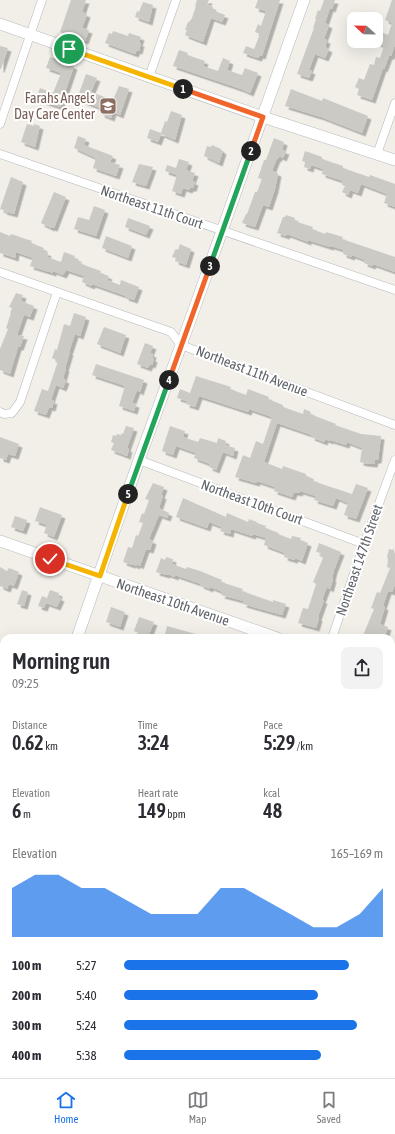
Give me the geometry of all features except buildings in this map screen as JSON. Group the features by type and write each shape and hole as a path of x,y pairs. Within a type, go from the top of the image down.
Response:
{"street":[{"path":"0,124 42,0"},
{"path":"148,77 176,0"},
{"path":"78,634 100,576 139,460 304,0"},
{"path":"0,24 263,117 395,160"},
{"path":"377,154 395,103"},
{"name":"Northeast 11th Court","path":"0,154 395,290"},
{"name":"Northeast 11th Avenue","path":"0,272 171,332 181,345 395,425"},
{"path":"0,412 4,414 12,413 20,402 57,292"},
{"name":"Northeast 10th Court","path":"139,460 364,544"},
{"name":"Northeast 147th Street","path":"333,634 395,460"},
{"name":"Northeast 10th Avenue","path":"0,541 266,634"}],"place":[{"name":"Farahs Angels Day Care Center","path":"108,106"}],"route":[{"path":"50,559 100,576 139,460 263,117 69,49"}]}
